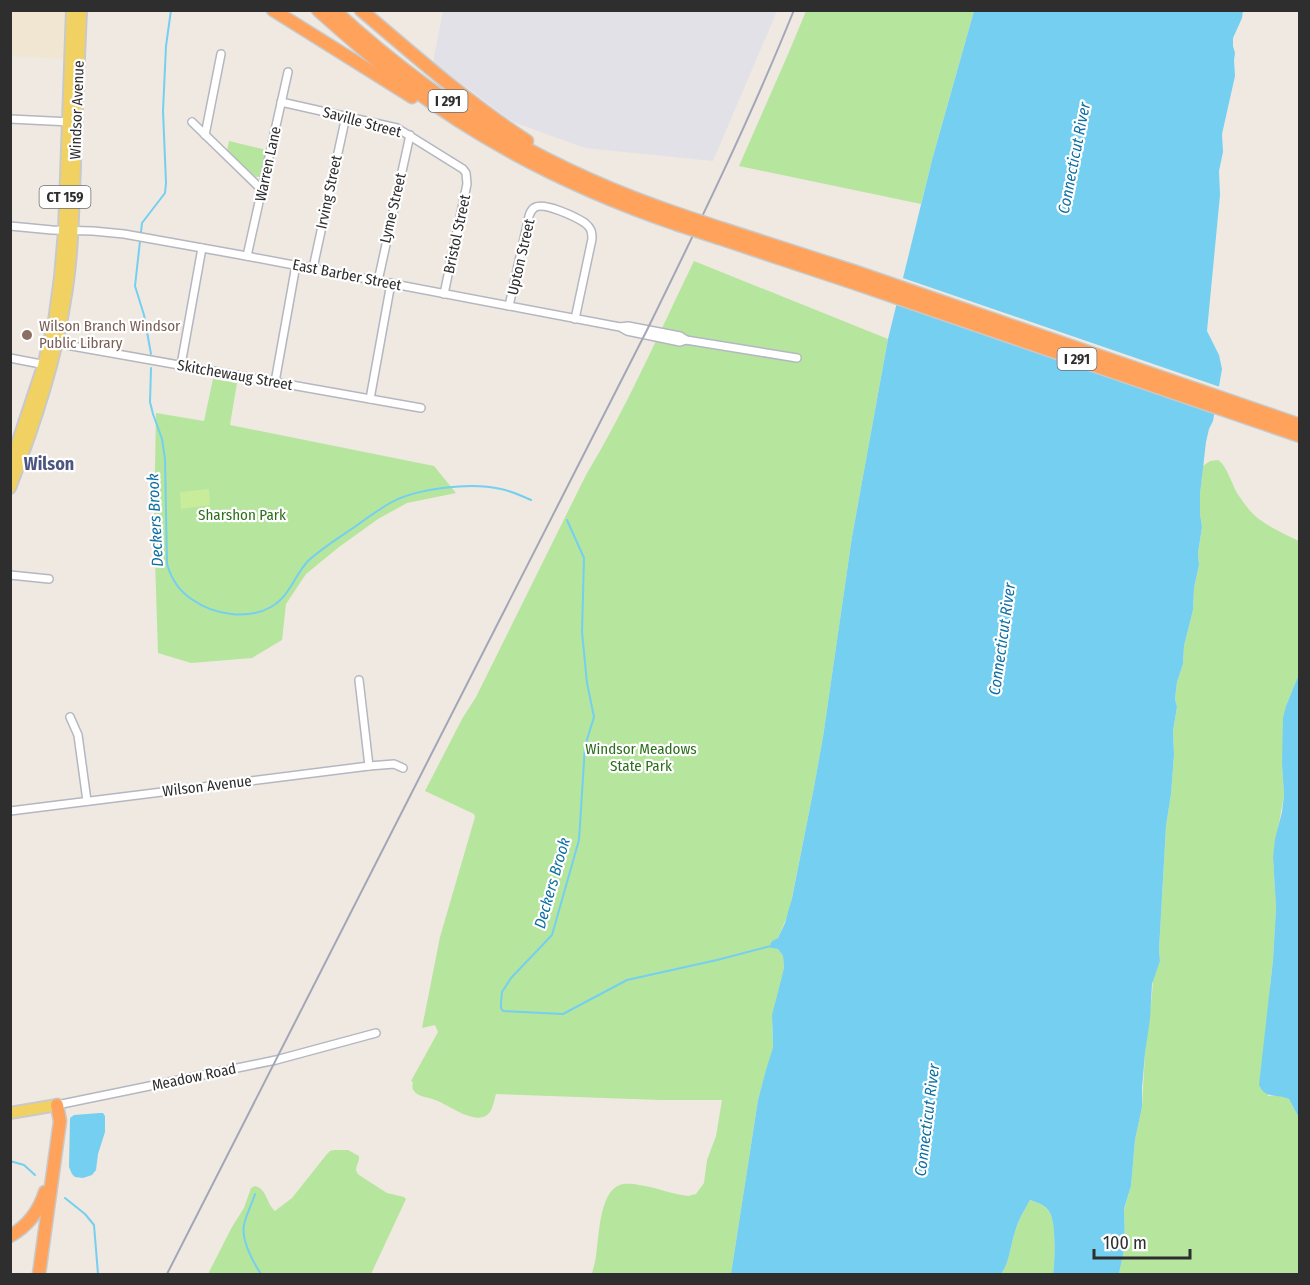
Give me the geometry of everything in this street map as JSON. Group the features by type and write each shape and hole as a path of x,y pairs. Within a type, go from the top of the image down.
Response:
{"highway":[{"path":"273,10 456,125 491,141"},
{"name":"I 291","path":"318,10 405,84 444,111 526,160 625,206 721,233 1299,425"},
{"name":"I 291","path":"334,10 391,59 448,102 518,144 575,173 679,220"},
{"path":"361,10 477,107 575,173"},
{"name":"I 291","path":"855,277 1299,435"},
{"path":"10,1236 30,1220 42,1200 57,1105"},
{"path":"39,1275 60,1121 57,1105"}],"main road":[{"name":"Windsor Avenue","path":"72,10 76,28"},
{"name":"Windsor Avenue","path":"10,465 48,365 53,342 68,231 76,28 81,10"},
{"name":"Windsor Avenue","path":"10,488 17,451"},
{"name":"Meadow Road","path":"10,1113 57,1105"}],"street":[{"path":"205,135 221,54"},
{"name":"Warren Lane","path":"248,256 288,72"},
{"name":"Saville Street","path":"281,102 397,128 459,166 466,173"},
{"name":"Irving Street","path":"312,268 346,116"},
{"path":"10,119 72,122"},
{"path":"192,122 262,190"},
{"name":"Lyme Street","path":"378,281 410,135"},
{"name":"Bristol Street","path":"444,294 467,184 466,173"},
{"name":"Upton Street","path":"509,306 529,216 534,208 546,206 580,219 590,227 592,232 575,319"},
{"name":"East Barber Street","path":"10,226 109,232 142,237 620,327 627,332 680,342 686,340 797,358"},
{"path":"181,365 202,248"},
{"path":"275,382 296,265"},
{"path":"370,399 391,284"},
{"name":"Skitchewaug Street","path":"53,342 421,408"},
{"path":"10,358 48,365"},
{"path":"10,575 49,579"},
{"path":"359,680 369,766"},
{"path":"70,717 78,735 87,801"},
{"name":"Wilson Avenue","path":"10,811 369,766 394,764 403,768"},
{"name":"Meadow Road","path":"57,1105 276,1060 376,1033"}],"shaded area":[{"path":"443,10 777,11 713,161 585,148 513,122 433,62"},
{"path":"10,11 66,11 65,59 11,56"}],"green space":[{"path":"806,11 974,11 921,204 739,166"},
{"path":"229,141 267,150 262,176 256,177 227,151"},
{"name":"Windsor Meadows State Park","path":"694,261 888,339 852,537 814,787 789,912 778,938 771,942 771,948 778,949 783,956 784,968 772,1024 773,1047 758,1100 731,1274 592,1274 601,1216 613,1189 620,1185 630,1184 688,1196 696,1194 704,1183 707,1160 716,1136 722,1100 496,1094 489,1113 475,1117 416,1093 411,1081 438,1032 435,1025 422,1028 440,937 475,817 474,814 425,791 462,719 476,697 586,475 629,396"},
{"name":"Sharshon Park","path":"213,379 237,383 230,425 434,466 456,493 407,503 378,519 306,574 286,604 282,640 252,658 191,663 158,653 154,527 156,413 204,421"},
{"path":"1218,460 1239,496 1254,515 1299,541 1299,674 1286,706 1282,764 1284,795 1273,857 1276,908 1270,985 1268,1096 1281,1096 1289,1099 1299,1118 1299,1274 1119,1274 1125,1245 1124,1210 1131,1186 1135,1140 1142,1107 1153,979 1160,961 1166,826 1171,794 1173,731 1177,707 1175,699 1193,610 1194,588 1199,565 1198,553 1202,527 1200,494 1203,466 1210,461"},
{"path":"209,489 210,505 181,509 180,492"},
{"path":"334,1150 348,1150 359,1156 356,1170 359,1175 387,1193 406,1199 371,1274 208,1274 244,1208 251,1188 255,1186 262,1190 275,1211 292,1198 327,1154"},
{"path":"1030,1200 1046,1208 1052,1218 1053,1274 1001,1274 1018,1224"}],"water":[{"name":"Connecticut River","path":"974,11 1243,11 1233,38 1235,76 1222,134 1220,195 1207,331 1219,355 1222,369 1213,421 1206,442 1200,494 1202,527 1198,553 1199,565 1194,588 1193,610 1175,699 1177,707 1173,731 1171,794 1166,826 1160,961 1152,984 1142,1107 1135,1140 1131,1186 1124,1209 1125,1245 1119,1274 1053,1274 1052,1218 1046,1208 1030,1200 1018,1223 1008,1259 1001,1274 731,1274 758,1100 773,1047 772,1015 784,968 783,956 778,949 771,948 771,944 778,938 785,923 792,898 814,787 852,537 888,339 932,160"},
{"path":"1299,674 1299,1118 1289,1099 1265,1093 1259,1085 1273,960 1276,908 1273,857 1284,795 1283,718"},
{"path":"103,1113 105,1132 96,1170 92,1175 83,1178 75,1177 69,1167 70,1118 74,1115"}],"pier":[{"path":"900,277 1223,388 1217,414 894,303"}],"waterway":[{"name":"Deckers Brook","path":"151,354 144,315 135,286 142,223 165,193 163,111 166,46 171,10"},
{"name":"Deckers Brook","path":"151,368 150,402 162,439 165,459 167,564 180,589 188,597 211,609 231,614 252,614 271,607 283,597 313,556 377,511 401,498 429,490 475,486 505,490 531,500"},
{"name":"Deckers Brook","path":"567,520 584,558 582,632 587,683 594,717 585,746 579,840 552,935 511,978 502,992 501,1008 503,1011 563,1014 627,980 771,946"},
{"path":"10,1161 24,1165 35,1175"},
{"path":"255,1194 245,1221 244,1237 248,1251 261,1274"},
{"path":"65,1198 85,1214 94,1225 98,1274"}],"railway":[{"path":"167,1274 647,330 742,131 794,10"}],"place":[{"name":"Wilson Branch Windsor Public Library","path":"27,335"}],"district":[{"name":"Wilson","path":"49,464"}]}
